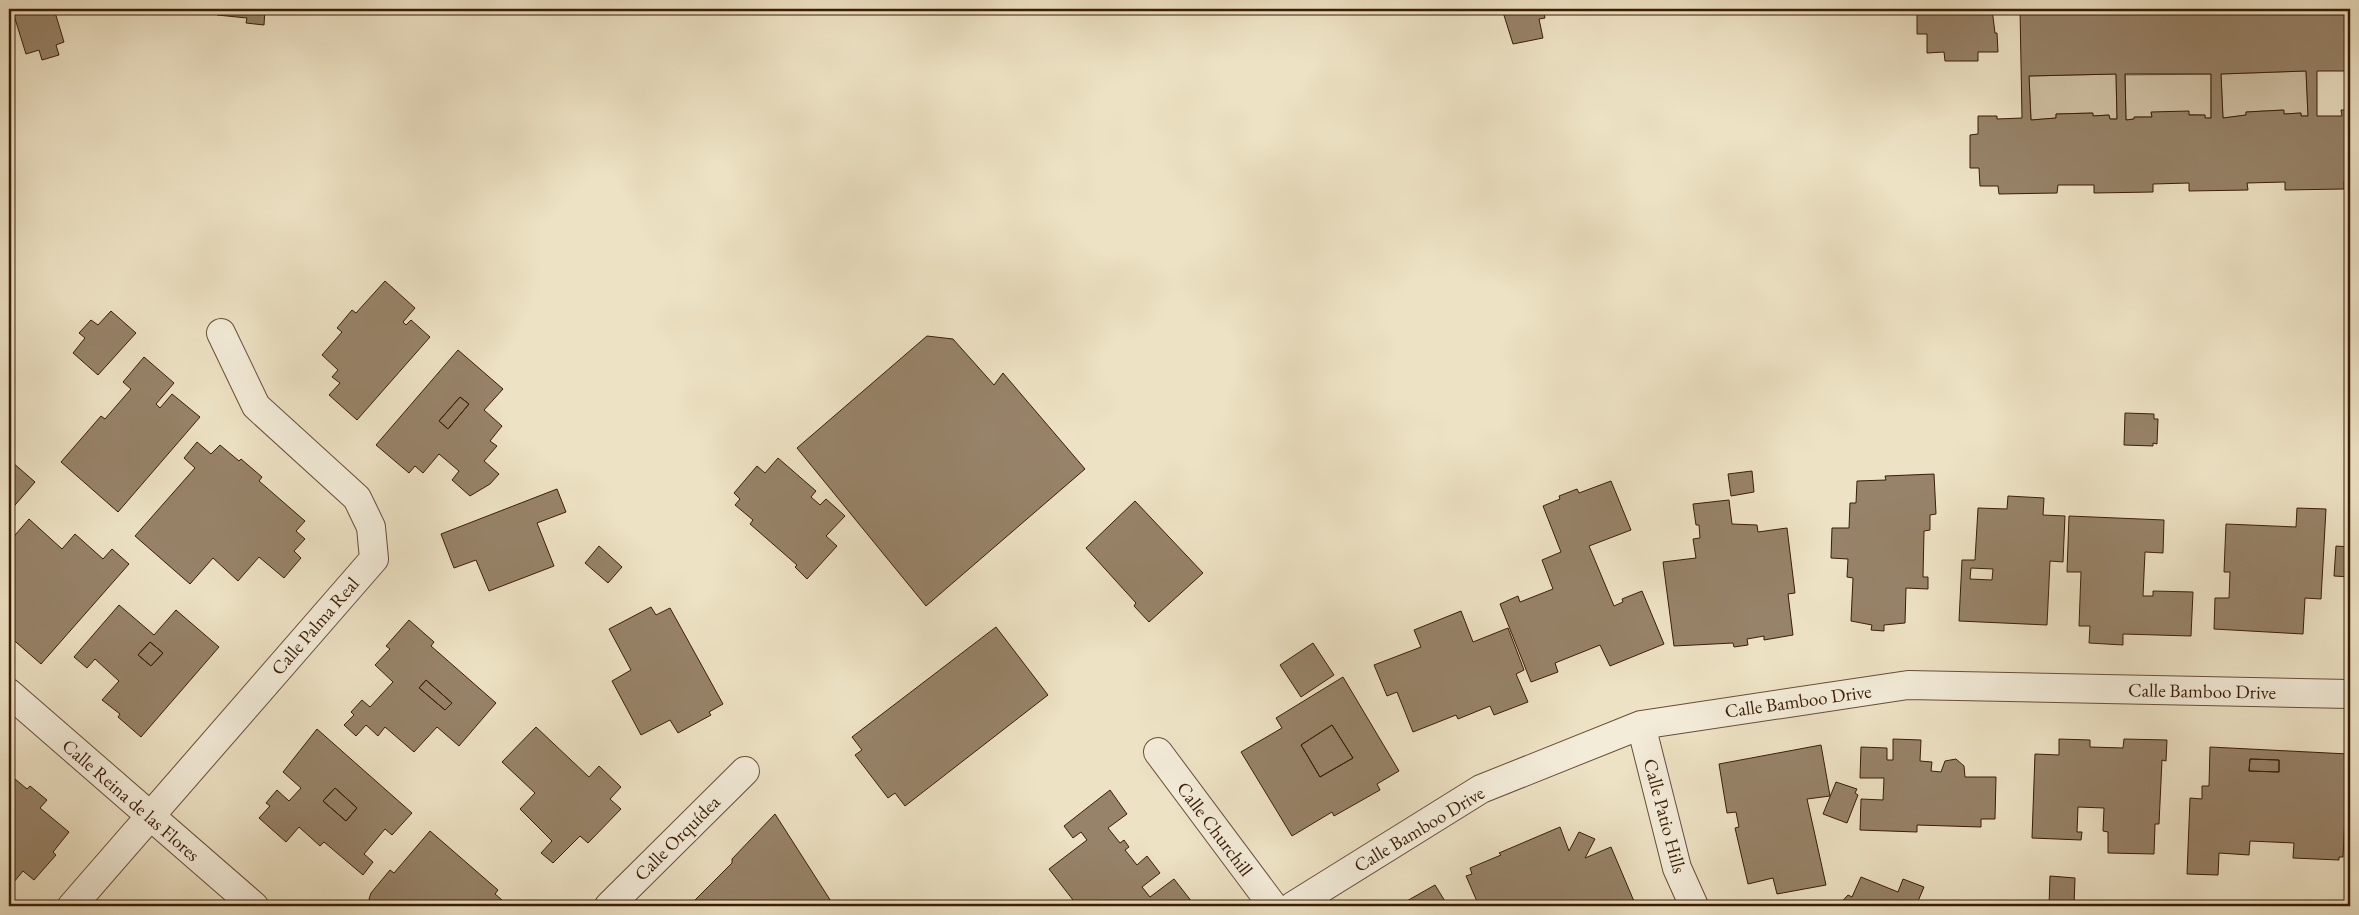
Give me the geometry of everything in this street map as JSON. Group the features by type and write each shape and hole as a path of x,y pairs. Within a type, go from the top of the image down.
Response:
{"street":[{"name":"Calle Palma Real","path":"72,906 374,559 371,528 357,498 256,406 221,333"},
{"name":"Calle Bamboo Drive","path":"1293,906 1481,789 1641,725 1908,685 2350,694"},
{"name":"Calle Reina de las Flores","path":"9,693 254,906"},
{"name":"Calle Patio Hills","path":"1641,725 1677,868 1694,906"},
{"name":"Calle Churchill","path":"1158,752 1273,906"},
{"name":"Calle Orquídea","path":"609,906 745,771"}],"shaded area":[{"path":"2306,71 2308,116 2301,116 2301,113 2284,114 2283,110 2246,112 2246,115 2223,118 2221,74"},
{"path":"2116,74 2117,119 2110,119 2109,115 2093,116 2092,113 2056,114 2056,118 2031,120 2029,76"},
{"path":"2211,74 2211,118 2205,118 2205,115 2151,113 2152,117 2135,117 2134,119 2126,120 2125,75"}],"building":[{"path":"12,9 54,9 64,42 56,45 59,55 42,60 39,50 26,54"},
{"path":"218,9 265,9 264,25 246,23 247,18 217,15"},
{"path":"1502,9 1543,9 1545,18 1539,19 1543,38 1513,44"},
{"path":"1917,9 1992,9 1995,33 1997,33 1998,52 1978,52 1978,61 1945,61 1944,52 1927,53 1927,34 1917,34"},
{"path":"2020,9 2350,9 2350,71 2317,71 2317,116 2342,116 2341,110 2350,110 2350,181 2344,181 2344,189 2285,190 2285,182 2247,183 2248,190 2189,191 2189,183 2153,184 2153,192 2094,193 2094,185 2058,185 2057,193 1999,194 1998,186 1980,186 1979,168 1970,168 1970,135 1978,134 1978,116 1997,116 1997,119 2022,118","holes":["2306,71 2308,116 2301,116 2301,113 2284,114 2284,110 2246,112 2246,115 2223,118 2221,74","2116,74 2117,119 2110,119 2109,115 2093,116 2093,113 2056,114 2056,118 2031,120 2029,76","2125,74 2211,74 2211,118 2205,118 2205,115 2189,115 2189,111 2151,112 2152,117 2134,117 2134,119 2126,120"]},
{"path":"9,43 14,60 9,62"},
{"path":"385,281 415,308 403,322 406,325 411,320 430,337 357,420 329,395 340,383 332,377 338,370 322,355 342,332 337,328 352,310 356,313"},
{"path":"111,311 136,333 98,375 73,353 85,338 79,333 91,320 98,325"},
{"path":"927,336 953,339 994,385 1003,373 1085,469 926,606 797,448"},
{"path":"458,350 503,389 484,410 502,426 490,441 497,446 484,461 499,474 490,484 470,496 452,480 459,471 439,454 423,473 415,466 409,473 376,445","holes":["460,397 469,404 448,429 439,421"]},
{"path":"144,357 174,383 156,404 160,408 172,394 200,417 118,512 61,462 101,416 105,419 131,389 123,382"},
{"path":"460,397 469,404 448,429 439,421"},
{"path":"2125,413 2154,414 2154,419 2158,419 2157,444 2153,443 2153,446 2124,445"},
{"path":"197,442 211,454 220,445 239,461 241,459 262,477 259,481 305,521 296,531 305,539 294,551 301,558 284,578 259,557 238,581 213,558 190,584 135,536 195,468 184,458"},
{"path":"9,455 14,459 12,462 35,482 9,512"},
{"path":"778,458 816,491 811,497 820,505 826,499 845,516 826,536 837,546 807,579 795,567 797,565 750,524 753,520 735,505 740,499 734,493 757,466 765,473"},
{"path":"1752,471 1754,492 1731,496 1728,474"},
{"path":"1934,474 1936,514 1930,515 1930,530 1924,531 1923,577 1928,577 1928,589 1906,588 1905,623 1884,625 1884,631 1871,630 1872,625 1851,621 1853,578 1847,577 1848,559 1831,558 1832,528 1849,528 1850,503 1856,503 1857,481 1886,480 1885,476"},
{"path":"1611,481 1631,530 1589,546 1614,606 1623,602 1622,599 1642,591 1664,644 1610,666 1600,645 1555,663 1558,672 1531,682 1500,604 1518,596 1520,602 1553,589 1542,560 1561,552 1543,506 1560,499 1559,496 1577,489 1579,493"},
{"path":"557,489 566,512 537,523 554,566 489,591 476,560 454,568 441,534"},
{"path":"2008,496 2044,498 2043,515 2065,516 2063,562 2050,561 2047,625 1959,621 1962,560 1975,560 1978,508 2007,509","holes":["1971,568 1993,569 1992,580 1970,579"]},
{"path":"1729,500 1732,524 1757,525 1758,532 1787,528 1795,593 1788,594 1793,635 1764,640 1764,636 1747,639 1748,645 1734,647 1733,643 1674,646 1663,562 1696,558 1693,539 1700,538 1699,525 1696,525 1693,504"},
{"path":"1135,501 1203,573 1149,622 1134,606 1136,603 1086,548"},
{"path":"2297,508 2326,509 2321,599 2305,598 2303,634 2214,629 2215,598 2229,598 2230,572 2224,572 2226,524 2296,527"},
{"path":"2069,516 2164,520 2163,553 2145,552 2143,596 2153,596 2153,591 2193,592 2191,636 2123,634 2123,645 2089,643 2090,626 2079,626 2081,572 2067,572"},
{"path":"29,519 62,549 75,534 103,559 112,549 129,564 41,664 9,636 9,542"},
{"path":"599,546 622,567 608,583 585,563"},
{"path":"2336,546 2350,547 2350,577 2334,576"},
{"path":"119,605 154,635 176,610 219,647 141,737 118,717 120,714 102,700 119,681 95,659 87,668 74,657","holes":["150,642 163,653 151,666 138,655"]},
{"path":"651,607 656,615 670,608 723,704 709,712 711,715 678,733 670,720 641,735 612,681 631,670 609,629"},
{"path":"1461,611 1473,642 1508,628 1524,670 1516,674 1528,702 1494,715 1490,706 1458,719 1456,715 1413,732 1397,692 1387,696 1374,665 1421,647 1414,630"},
{"path":"409,620 434,642 431,646 496,703 459,746 437,727 414,752 385,727 378,736 366,725 356,736 344,725 354,715 351,712 362,700 370,707 393,682 375,665 390,649 386,646","holes":["426,680 452,703 445,710 419,688"]},
{"path":"996,627 1048,695 905,806 895,793 888,798 855,755 862,750 852,737"},
{"path":"150,642 163,653 151,666 138,655"},
{"path":"1313,643 1334,675 1301,697 1280,665"},
{"path":"1343,677 1399,771 1377,784 1380,790 1334,816 1332,812 1292,836 1241,752 1282,728 1276,718","holes":["1332,725 1353,758 1320,777 1301,745"]},
{"path":"426,680 452,703 445,710 419,688"},
{"path":"1332,725 1353,758 1320,777 1301,745"},
{"path":"536,727 589,777 599,766 621,787 610,799 621,809 588,843 580,836 553,863 541,853 552,841 520,809 535,793 502,762"},
{"path":"317,729 412,813 392,835 385,829 364,854 373,862 363,875 324,842 320,846 299,827 286,842 259,818 270,806 266,803 277,790 289,801 301,788 283,772","holes":["335,788 357,808 346,821 323,801"]},
{"path":"1893,739 1921,740 1920,761 1932,762 1931,771 1941,772 1945,761 1956,759 1964,766 1965,777 1996,777 1995,819 1981,819 1981,827 1917,825 1917,832 1860,830 1861,799 1883,800 1884,778 1860,778 1861,747 1887,748 1887,760 1893,760"},
{"path":"2059,739 2090,740 2090,747 2123,748 2124,739 2167,740 2166,761 2162,760 2159,824 2155,824 2154,854 2108,853 2108,832 2103,831 2104,808 2078,807 2077,832 2082,832 2081,840 2032,838 2035,754 2059,755"},
{"path":"1821,745 1830,796 1807,799 1826,885 1777,894 1773,878 1748,884 1735,828 1739,827 1736,812 1727,813 1719,764"},
{"path":"2210,747 2348,754 2343,857 2339,857 2339,860 2293,858 2294,843 2250,841 2249,855 2219,853 2218,875 2187,874 2190,798 2202,799 2202,786 2209,786","holes":["2250,759 2279,760 2279,772 2249,771"]},
{"path":"2250,759 2279,760 2279,772 2249,771"},
{"path":"9,774 27,789 30,786 47,800 40,808 69,832 53,852 56,855 34,880 23,871 9,888"},
{"path":"1836,782 1857,789 1855,793 1858,795 1847,823 1823,814"},
{"path":"335,788 357,808 346,821 323,801"},
{"path":"1110,790 1127,814 1108,828 1120,843 1124,840 1129,847 1125,850 1137,865 1147,856 1160,873 1142,887 1150,897 1174,879 1192,902 1187,906 1065,906 1073,900 1049,869 1087,840 1081,832 1073,838 1064,826"},
{"path":"775,814 834,906 689,906 732,863 732,859"},
{"path":"1560,827 1569,851 1579,832 1595,839 1585,858 1611,847 1636,906 1575,906 1572,900 1557,906 1544,906 1542,902 1531,906 1479,906 1466,876 1472,874 1470,868 1501,855 1499,853"},
{"path":"430,831 498,890 495,894 509,906 389,906 384,902 379,905 372,904 369,899 371,893 390,870 394,873"},
{"path":"2050,876 2075,878 2074,906 2049,906"},
{"path":"1861,877 1898,892 1903,879 1924,887 1916,906 1838,906 1848,895 1852,897"},
{"path":"1435,885 1448,906 1398,906"},
{"path":"2163,903 2189,906 2163,906"}]}
